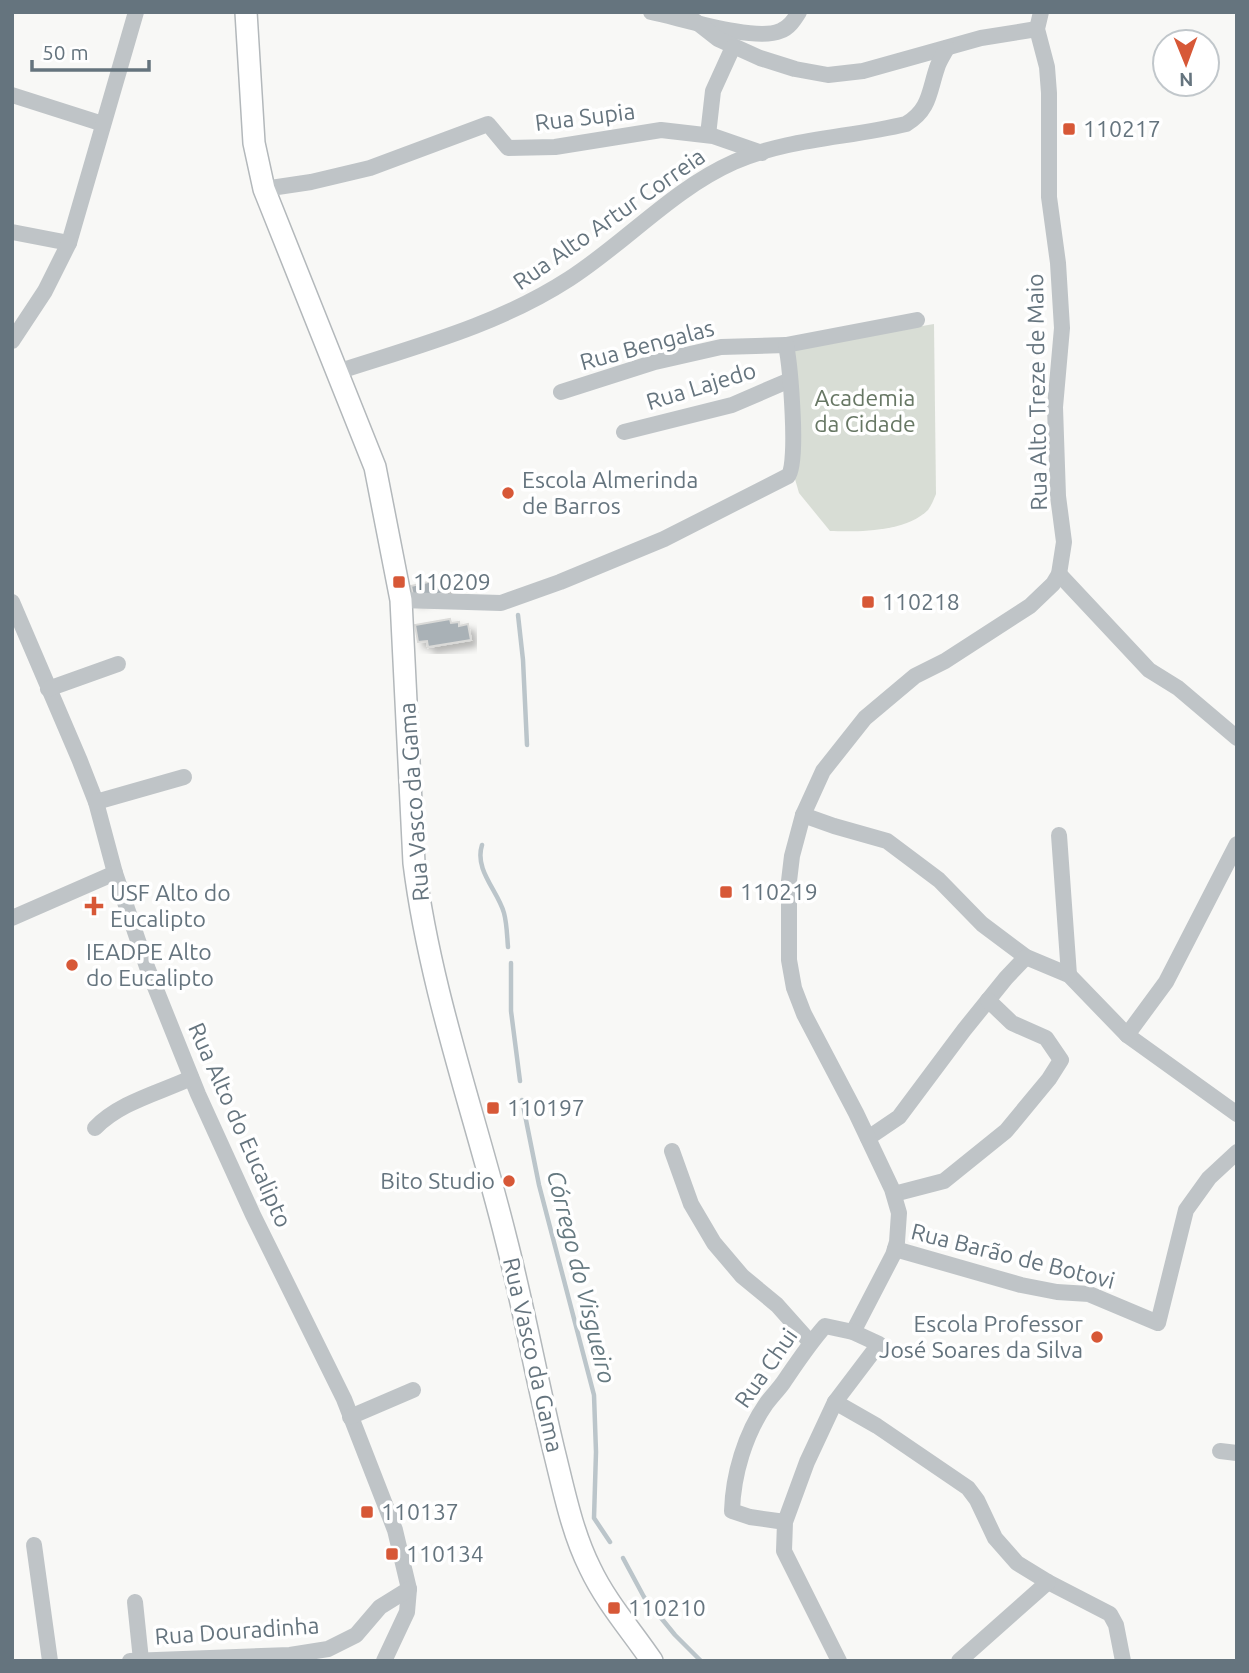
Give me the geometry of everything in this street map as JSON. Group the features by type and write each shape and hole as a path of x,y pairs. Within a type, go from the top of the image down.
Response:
{"main road":[{"name":"Rua Vasco da Gama","path":"246,12 254,144 264,189 375,467 401,600 414,863 419,902 433,965 472,1121 506,1239 567,1505 591,1572 652,1661"}],"street":[{"path":"12,341 45,291 69,243 136,12"},
{"path":"651,12 753,35 776,33 788,27 799,12"},
{"name":"Rua Alto Treze de Maio","path":"1041,12 1037,29 1047,67 1049,197 1058,263 1062,328 1055,407 1058,496 1064,542 1059,574"},
{"path":"695,21 733,47 786,66 828,75 863,71 981,38 1037,29"},
{"path":"708,135 713,91 733,47"},
{"name":"Rua Alto Artur Correia","path":"337,372 428,344 515,311 579,273 698,182 735,161 823,138 893,127 917,118 931,93 937,67 947,48"},
{"path":"12,95 103,124"},
{"name":"Rua Supia","path":"264,189 311,182 370,168 488,124 508,148 555,147 661,130 708,135 762,153"},
{"path":"12,232 69,243"},
{"name":"Rua Bengalas","path":"562,392 655,362 721,347 786,345 917,320"},
{"path":"401,600 501,603 561,582 664,539 791,473 793,448 786,345"},
{"name":"Rua Lajedo","path":"624,432 732,405 790,380"},
{"path":"853,1332 895,1249 899,1213 894,1194 868,1138 804,1014 794,988 789,960 788,889 792,856 803,815 823,771 865,718 915,676 945,661 1030,606 1053,584 1059,574 1149,670 1178,688 1237,738"},
{"name":"Rua Alto do Eucalipto","path":"12,602 96,802 115,873 147,967 191,1078 253,1216 307,1322 350,1416 395,1530 409,1588 407,1612 384,1661"},
{"path":"48,689 118,664"},
{"path":"96,802 184,777"},
{"path":"803,815 887,841 939,880 982,924 1026,957 1069,975 1127,1035 1237,1114"},
{"path":"1059,835 1069,975"},
{"path":"1127,1035 1167,982 1237,844"},
{"path":"12,918 115,873"},
{"path":"868,1138 899,1117 988,1000 1026,957"},
{"path":"894,1194 944,1181 1006,1131 1049,1079 1061,1059 1046,1038 1012,1023 988,1000"},
{"path":"95,1128 125,1106 191,1078"},
{"path":"672,1151 691,1204 714,1242 743,1276 778,1305 810,1342"},
{"name":"Rua Barão de Botovi","path":"895,1249 1021,1285 1058,1293 1089,1294 1158,1324 1186,1210 1209,1178 1237,1152"},
{"name":"Rua Chui","path":"785,1522 750,1517 732,1511 734,1485 752,1426 766,1402 825,1326 853,1332 879,1344 835,1402"},
{"path":"350,1416 413,1390"},
{"path":"839,1661 788,1559 784,1544 785,1522 807,1462 835,1402 877,1426 968,1488 977,1500 995,1538 1017,1563 1110,1614 1116,1625 1123,1661"},
{"path":"1220,1451 1237,1453"},
{"path":"34,1545 50,1661"},
{"path":"959,1661 1048,1582"},
{"name":"Rua Douradinha","path":"130,1661 290,1655 328,1649 356,1635 380,1607 409,1588"},
{"path":"135,1602 141,1660"}],"green space":[{"name":"Academia da Cidade","path":"934,324 936,494 928,510 919,517 895,527 868,531 830,531 799,493 795,479 786,349"}],"building":[{"path":"445,578 448,592 414,600 411,586"},
{"path":"450,619 451,623 459,622 459,626 468,624 471,640 428,647 427,641 418,642 415,625"}],"waterway":[{"name":"Córrego do Visgueiro","path":"518,615 527,745"},
{"name":"Córrego do Visgueiro","path":"482,845 481,863 504,913 508,947"},
{"name":"Córrego do Visgueiro","path":"511,963 511,1011 520,1081"},
{"name":"Córrego do Visgueiro","path":"522,1100 539,1185 594,1395 594,1518 610,1542"},
{"name":"Córrego do Visgueiro","path":"623,1558 644,1597 675,1635 701,1661"}],"place":[{"name":"110217","path":"1069,129"},
{"name":"Escola Almerinda de Barros","path":"508,493"},
{"name":"110209","path":"399,582"},
{"name":"110218","path":"868,602"},
{"name":"110219","path":"726,892"},
{"name":"USF Alto do Eucalipto","path":"94,906"},
{"name":"IEADPE Alto do Eucalipto","path":"72,965"},
{"name":"110197","path":"493,1108"},
{"name":"Bito Studio","path":"509,1181"},
{"name":"Escola Professor José Soares da Silva","path":"1097,1337"},
{"name":"110137","path":"367,1512"},
{"name":"110134","path":"392,1554"},
{"name":"110210","path":"614,1608"}]}
